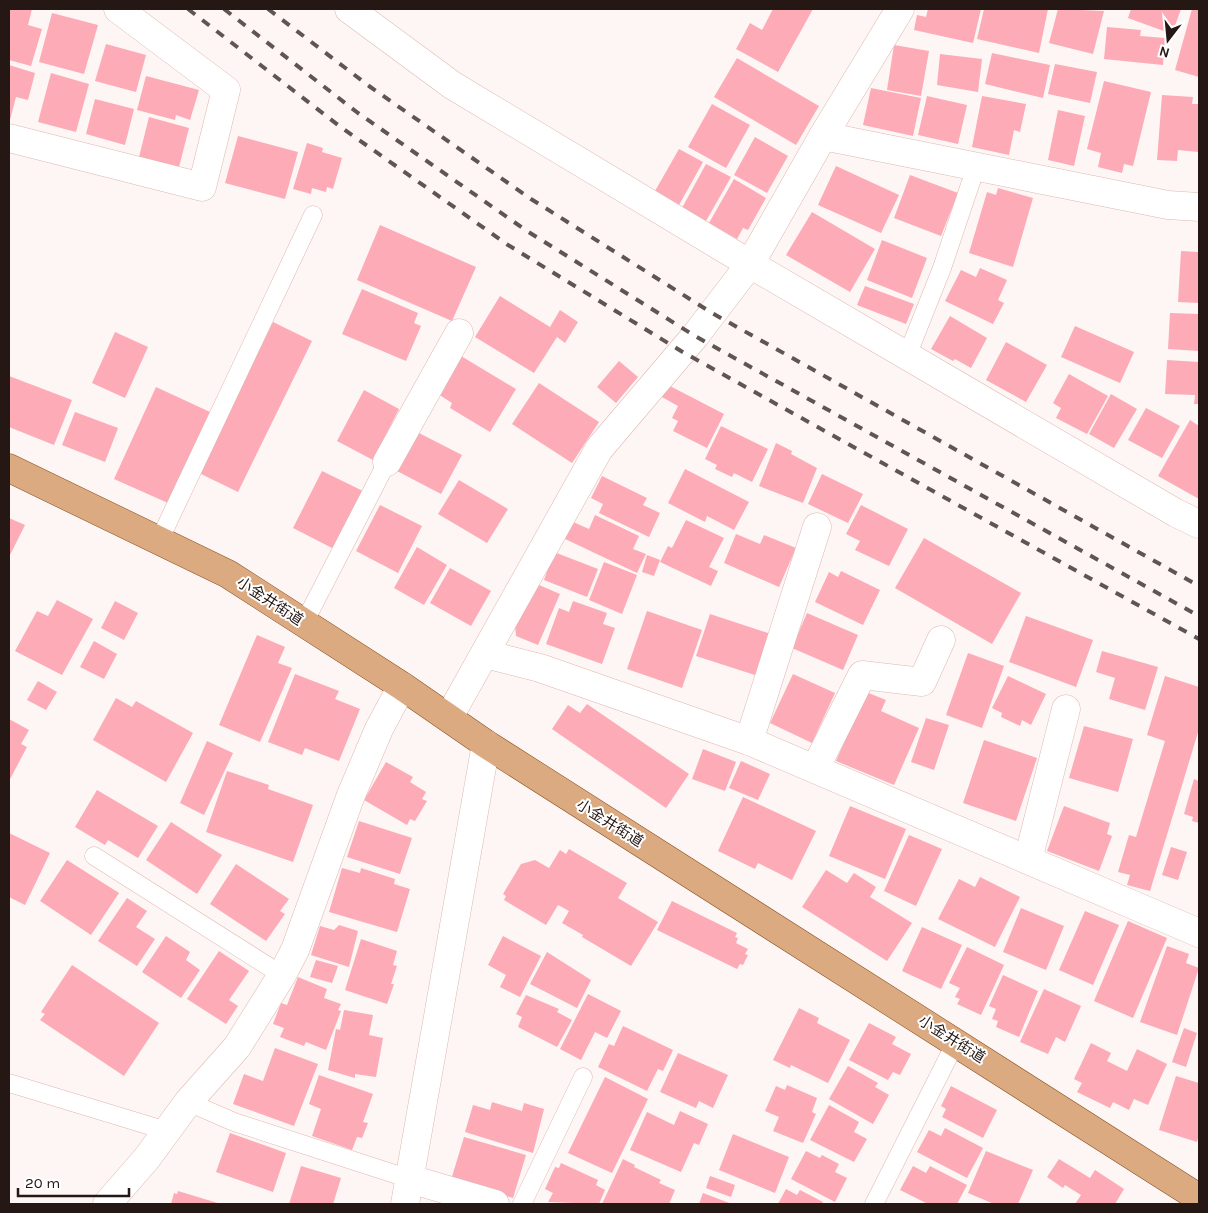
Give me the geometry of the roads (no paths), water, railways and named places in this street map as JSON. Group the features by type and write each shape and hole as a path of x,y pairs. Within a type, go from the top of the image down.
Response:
{"main road":[{"name":"小金井街道","path":"9,468 228,574 402,686 486,744 1199,1198"}],"street":[{"path":"9,138 202,188 226,90 118,9"},
{"path":"349,9 452,86 750,264 1176,513 1199,524"},
{"path":"449,718 599,449 696,336 750,264 823,136 899,9"},
{"path":"823,136 1168,205 1199,207"},
{"path":"387,462 459,333"},
{"path":"750,741 816,527"},
{"path":"815,769 862,675 922,682 941,640"},
{"path":"485,654 540,668 750,741 1199,933"},
{"path":"107,1204 147,1158 188,1102 237,1047 282,975 295,950 351,795 379,729 402,686"},
{"path":"1028,860 1066,709"},
{"path":"486,744 408,1192 495,1204"}],"lane":[{"path":"907,356 942,268 976,167"},
{"path":"159,541 312,215"},
{"path":"304,623 387,462"},
{"path":"94,856 282,975"},
{"path":"874,1204 956,1042"},
{"path":"522,1204 583,1077"},
{"path":"9,1083 167,1131"},
{"path":"188,1102 408,1192"}],"railway":[{"path":"188,9 342,128 508,245 681,351 1199,639"},
{"path":"224,9 358,113 527,231 695,336 1199,616"},
{"path":"268,9 369,86 531,199 712,313 1199,586"}]}
